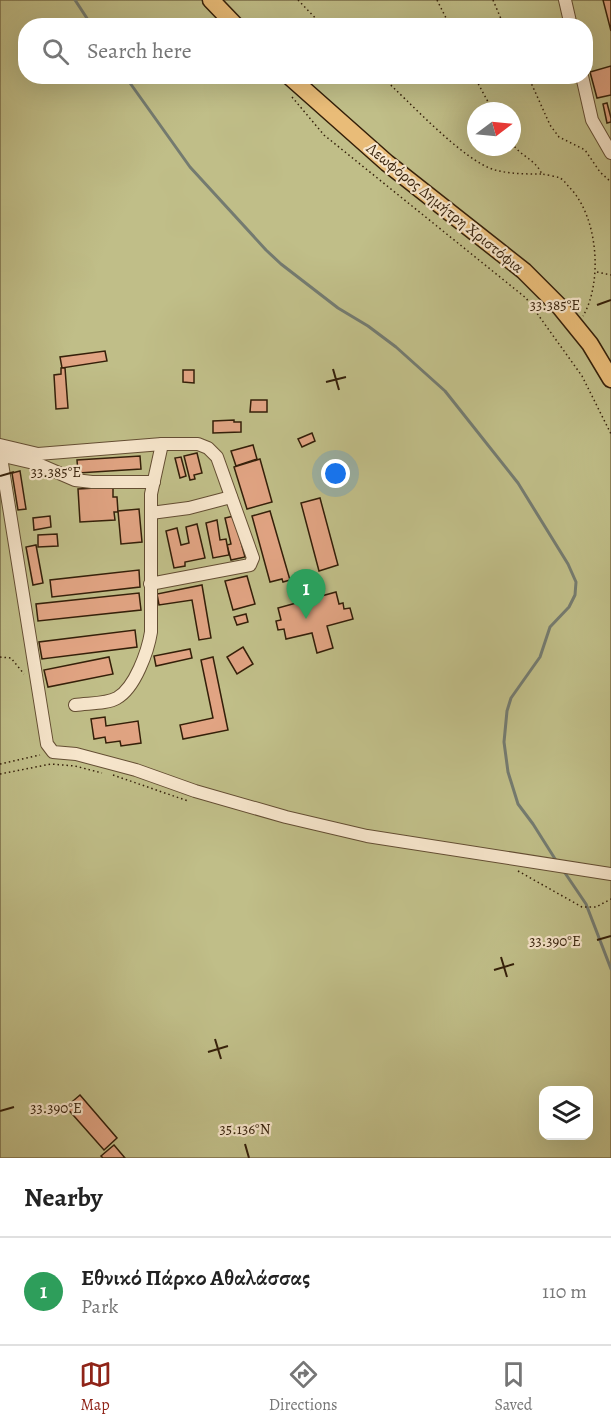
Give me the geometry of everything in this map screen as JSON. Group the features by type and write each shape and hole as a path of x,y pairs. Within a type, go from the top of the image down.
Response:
{"main road":[{"path":"211,0 228,18"},
{"name":"Λεωφόρος Δημήτρη Χριστόφια","path":"289,84 524,271 560,307 590,344 611,379"}],"street":[{"path":"565,0 569,18"},
{"path":"584,84 592,120 611,153"},
{"path":"75,705 116,699 129,690 149,646 151,632 151,494 162,444"},
{"path":"150,584 250,566 253,558 217,457 208,448 198,444 162,444 38,459 0,457 47,744 54,752 76,754 286,817 367,836 611,874"},
{"path":"0,445 38,459 75,480 154,482"},
{"path":"151,513 189,508 231,497"}],"path":[{"path":"298,0 316,18"},
{"path":"437,0 446,18"},
{"path":"493,0 501,18"},
{"path":"390,84 464,153 493,170 518,174 542,174 561,179 576,195 588,219 596,272 587,310 576,327"},
{"path":"478,84 488,102"},
{"path":"532,84 550,125 559,137 585,150 600,172 611,182"},
{"path":"290,94 324,135 526,298 582,376 611,434"},
{"path":"521,153 537,164 542,174"},
{"path":"596,272 611,275"},
{"path":"0,657 11,658 39,689"},
{"path":"0,764 54,752"},
{"path":"582,907 596,907 611,899"}],"shaded area":[{"path":"0,0 611,0 611,1158 0,1158"}],"building":[{"path":"603,0 611,0 611,31"},
{"path":"611,66 611,95 597,98 593,71"},
{"path":"607,103 611,122 607,123 603,104"},
{"path":"105,351 107,361 62,368 60,357"},
{"path":"61,368 65,368 68,408 56,409 54,375 61,374"},
{"path":"183,370 194,370 194,383 183,382"},
{"path":"251,400 267,400 267,412 250,412"},
{"path":"234,420 234,422 241,422 241,432 213,433 213,421"},
{"path":"312,433 315,441 302,447 298,439"},
{"path":"253,445 257,459 236,466 231,451"},
{"path":"197,453 202,473 194,475 195,479 190,480 184,456"},
{"path":"140,456 141,469 78,473 77,460"},
{"path":"181,457 186,476 180,478 175,458"},
{"path":"260,459 272,502 247,509 234,467"},
{"path":"20,471 26,509 18,510 12,473"},
{"path":"113,487 113,497 117,497 118,512 114,512 115,520 80,522 78,489"},
{"path":"320,498 338,565 319,571 301,503"},
{"path":"139,509 142,542 121,544 118,511"},
{"path":"270,511 290,580 283,582 282,579 270,582 252,516"},
{"path":"50,516 51,527 34,530 33,518"},
{"path":"234,516 245,557 231,560 227,545 231,544 225,518"},
{"path":"217,520 220,540 226,539 229,555 213,558 206,523"},
{"path":"197,524 205,558 185,562 185,566 174,568 166,531 177,528 181,545 189,543 186,527"},
{"path":"57,534 58,546 38,547 38,535"},
{"path":"36,545 43,583 33,585 26,547"},
{"path":"139,570 140,587 52,597 50,580"},
{"path":"247,576 255,604 233,610 225,581"},
{"path":"202,585 211,638 199,640 192,600 159,605 157,594"},
{"path":"336,592 339,604 343,603 344,609 350,608 353,619 327,626 333,648 317,653 312,633 286,639 284,629 278,630 276,621 281,620 278,608"},
{"path":"139,593 141,610 38,621 36,604"},
{"path":"246,614 248,622 237,625 234,617"},
{"path":"135,630 137,647 42,659 39,642"},
{"path":"243,647 253,664 237,674 227,657"},
{"path":"190,649 192,658 156,666 154,656"},
{"path":"109,657 113,674 48,687 44,670"},
{"path":"213,657 228,730 183,739 180,725 213,718 201,660"},
{"path":"105,717 106,726 138,721 141,743 121,746 120,741 106,743 105,737 94,739 91,719"},
{"path":"80,1095 117,1138 104,1150 66,1107"},
{"path":"114,1145 125,1158 103,1158 101,1156"}],"waterway":[{"path":"75,0 87,18"},
{"path":"131,84 190,167 266,250 338,308 368,326 396,347 445,391 518,483 568,564 576,582 575,595 569,607 550,627 540,657 511,698 507,711 504,742 508,772 518,804 557,862"},
{"path":"563,870 586,904 611,969"}],"place":[{"name":"Εθνικό Πάρκο Αθαλάσσας","path":"306,619"}]}
